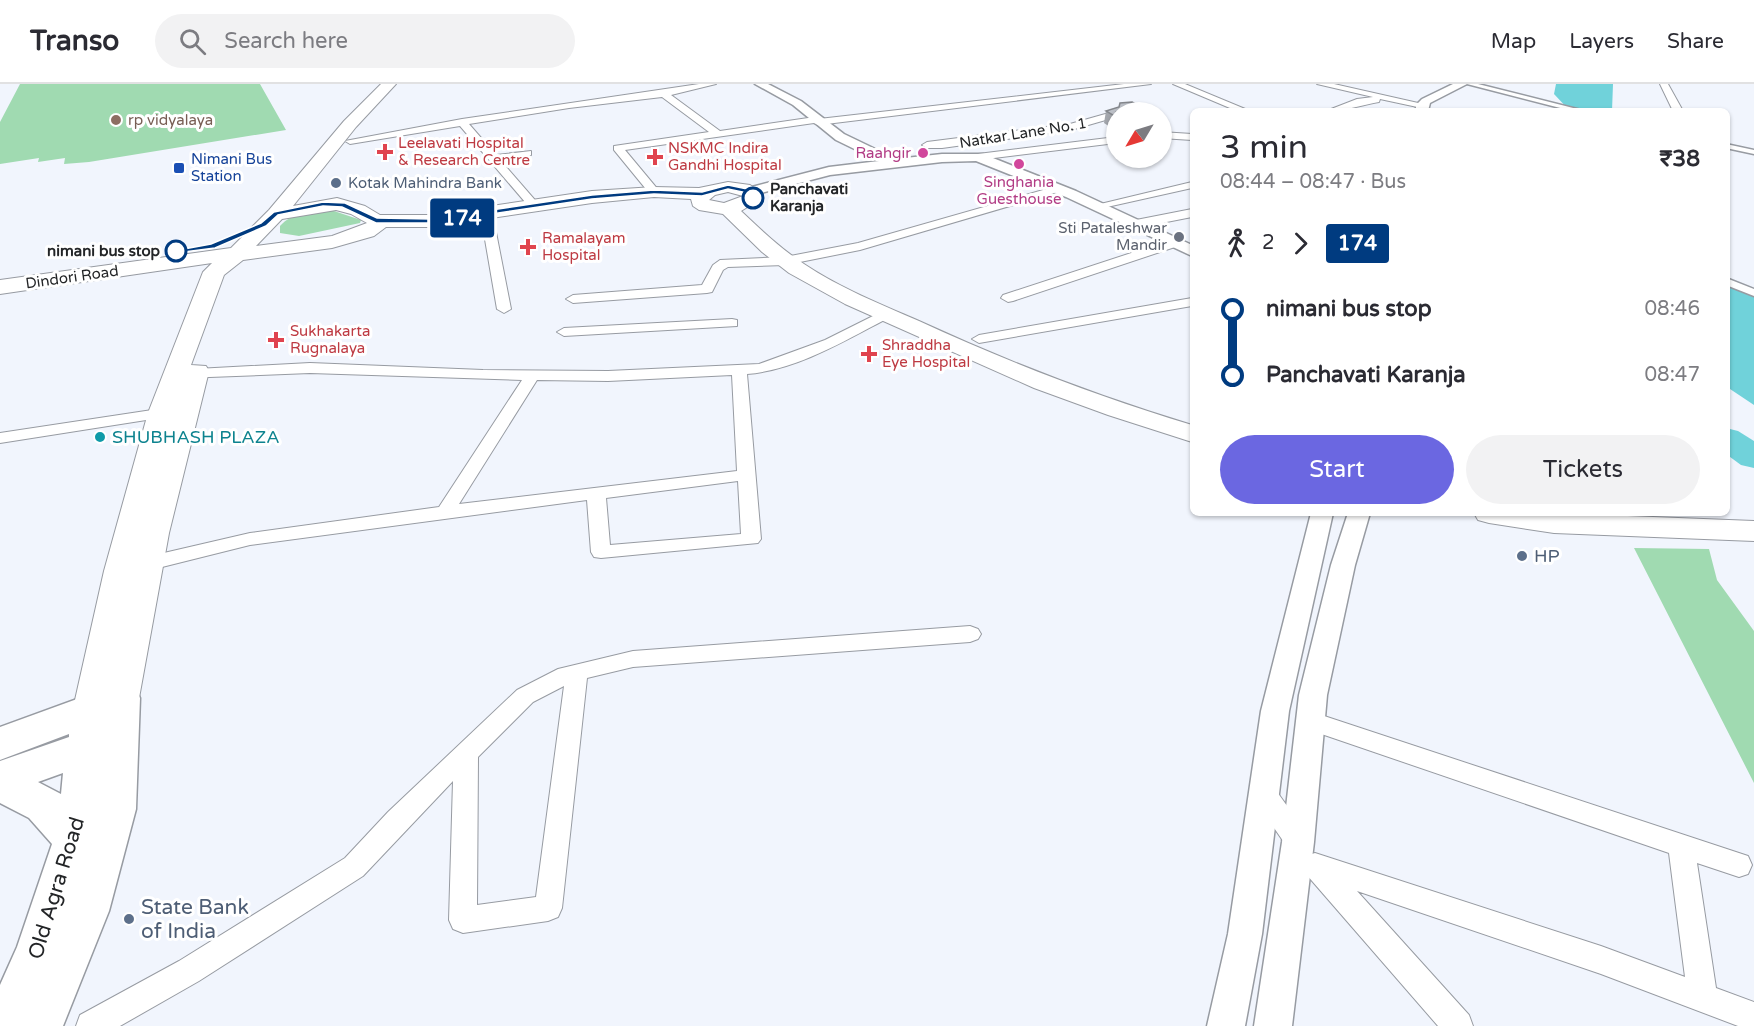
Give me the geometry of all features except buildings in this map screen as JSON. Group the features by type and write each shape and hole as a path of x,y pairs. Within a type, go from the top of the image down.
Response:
{"highway":[{"path":"0,744 105,722"},
{"path":"0,778 105,722"},
{"name":"Old Agra Road","path":"8,1026 40,950 76,839 105,722"},
{"name":"Old Agra Road","path":"37,1026 86,910 115,809 105,722"},
{"path":"0,783 44,805 76,839"}],"main road":[{"path":"105,722 132,568 213,272 237,254 270,219 350,124 389,84"},
{"path":"323,204 310,188 399,84"},
{"path":"0,276 212,246 270,219 323,204 343,205 376,220 430,221 592,197 654,192 701,198 728,187 810,257 854,283 979,339 1145,402 1190,416"},
{"path":"701,198 710,207 742,200"},
{"name":"Dindori Road","path":"0,287 237,254 270,252 357,235 380,236 488,222 608,202 701,198"},
{"path":"742,200 785,261 827,286 961,350 1047,385 1190,433"},
{"path":"357,235 378,225 376,220"},
{"path":"1730,508 1754,510"},
{"path":"1508,516 1554,523 1754,531"}],"street":[{"path":"350,141 569,105 664,94 712,84"},
{"path":"760,84 797,103 840,137 893,163"},
{"path":"1086,84 1115,97"},
{"path":"654,192 618,148 817,121 1147,84"},
{"path":"1177,84 1237,108"},
{"path":"1321,84 1422,108 1461,84"},
{"path":"1470,84 1568,108"},
{"path":"1664,84 1676,108"},
{"path":"664,94 718,134"},
{"path":"1341,108 1360,102 1391,99"},
{"name":"Natkar Lane No. 1","path":"942,158 922,141 942,145 1071,126 1106,117"},
{"path":"462,122 536,207"},
{"path":"1172,135 1190,136"},
{"path":"1172,138 1190,149"},
{"path":"742,200 829,171 942,158 978,157 1106,141"},
{"path":"1730,147 1754,152"},
{"path":"494,159 526,153"},
{"path":"978,157 1098,206 1190,250"},
{"path":"1098,206 1190,185"},
{"path":"573,299 707,289 718,268 725,263 785,261 860,246 1057,189"},
{"path":"1136,224 1190,213"},
{"path":"488,222 504,309"},
{"path":"1008,298 1174,243"},
{"path":"1730,283 1754,293"},
{"path":"633,328 639,294"},
{"path":"979,339 1190,302"},
{"path":"186,373 310,368 532,376 608,376 739,370 761,368 830,343 885,314"},
{"path":"564,332 732,323"},
{"path":"596,493 601,552 751,539 739,370"},
{"path":"445,512 532,376"},
{"path":"0,438 174,411"},
{"path":"132,568 250,539 445,512 746,475"},
{"path":"1226,1026 1245,934 1275,711 1321,516"},
{"path":"1273,1026 1307,854 1309,720 1343,565 1358,516"},
{"path":"91,1026 189,971 354,867 525,696 566,675 633,659 970,634"},
{"path":"466,754 463,920 548,908 577,673"},
{"path":"1309,720 1739,865"},
{"path":"1263,792 1307,854 1458,1026"},
{"path":"1681,846 1703,998"},
{"path":"1307,854 1754,1017"}],"green space":[{"path":"20,84 260,84 286,130 89,162 64,164 65,158 38,162 39,158 0,164 0,122"},
{"path":"325,208 361,220 360,223 299,236 280,233 280,226 290,218"},
{"path":"1634,548 1709,549 1717,580 1754,631 1754,783"}],"water":[{"path":"1556,84 1613,84 1612,108 1567,108 1554,94"},
{"path":"1730,286 1754,297 1754,405 1730,389"}],"waterway":[{"path":"1730,441 1754,457"}],"bus line":[{"name":"174","path":"176,251 212,246 264,225 276,214 323,204 343,205 376,220 430,221 471,217 592,197 654,192 702,194 728,187 744,189 750,192 753,198"}],"place":[{"name":"rp vidyalaya","path":"116,120"},
{"name":"Leelavati Hospital & Research Centre","path":"385,152"},
{"name":"Raahgir","path":"923,153"},
{"name":"NSKMC Indira Gandhi Hospital","path":"655,157"},
{"name":"Singhania Guesthouse","path":"1019,164"},
{"name":"Nimani Bus Station","path":"179,168"},
{"name":"Kotak Mahindra Bank","path":"336,183"},
{"name":"Panchavati Karanja","path":"753,198"},
{"name":"Sti Pataleshwar Mandir","path":"1179,237"},
{"name":"Ramalayam Hospital","path":"528,247"},
{"name":"nimani bus stop","path":"176,251"},
{"name":"Sukhakarta Rugnalaya","path":"276,340"},
{"name":"Shraddha Eye Hospital","path":"869,354"},
{"name":"SHUBHASH PLAZA","path":"100,437"},
{"name":"HP","path":"1522,556"},
{"name":"State Bank of India","path":"129,919"}]}
